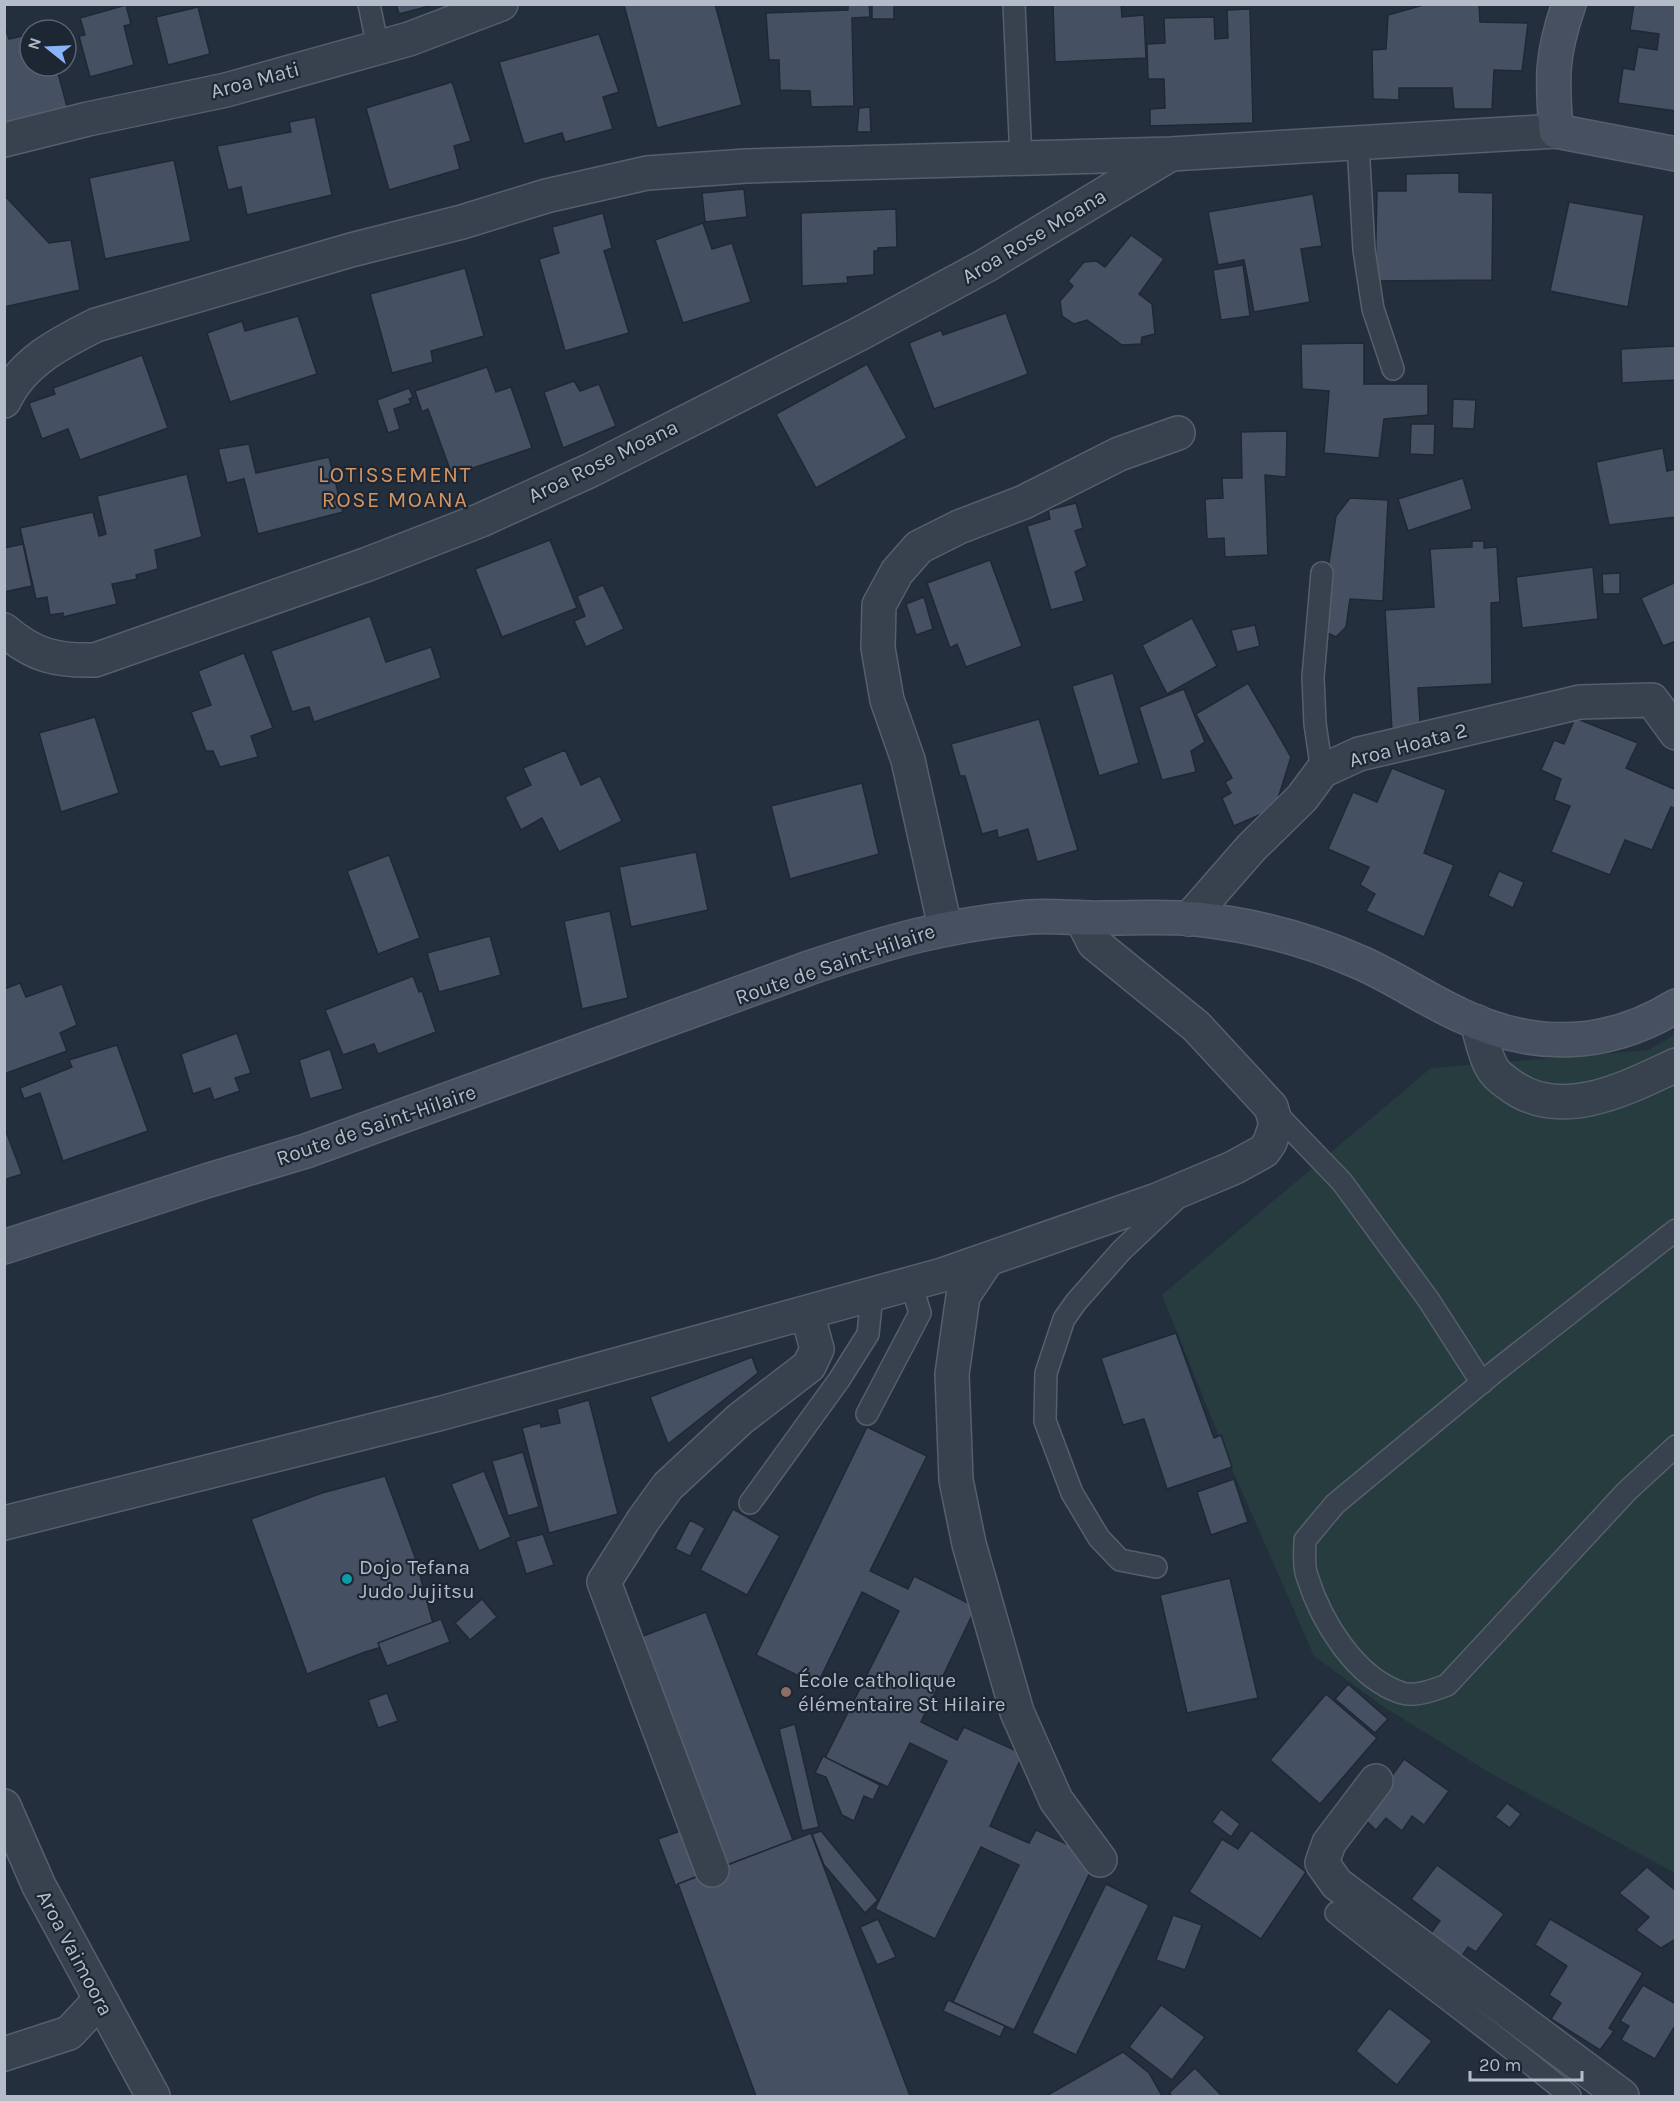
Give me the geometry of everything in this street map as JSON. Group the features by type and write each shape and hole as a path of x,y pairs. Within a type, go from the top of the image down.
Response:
{"main road":[{"path":"1556,131 1552,73 1556,43 1569,4"},
{"name":"Aroa Rose Moana","path":"1556,131 1676,154"},
{"name":"Route de Saint-Hilaire","path":"4,1247 206,1180 306,1151 809,968 870,947 945,927 1032,917 1189,919 1300,940 1358,961 1496,1030 1539,1039 1586,1039 1646,1024 1676,1006"}],"street":[{"name":"Aroa Mati","path":"4,140 88,119 226,90 409,39 501,4"},
{"name":"Aroa Rose Moana","path":"4,401 27,367 63,342 96,325 253,278 462,222 546,196 647,173 694,168 1171,154 1556,131"},
{"name":"Aroa Rose Moana","path":"4,630 19,643 44,656 66,661 95,660 368,564 481,520 591,470 861,333 985,266 1171,154"},
{"path":"945,927 908,760 887,700 878,648 879,605 897,572 919,547 1024,502 1119,454 1178,433"},
{"name":"Aroa Hoata 2","path":"1189,919 1251,848 1302,798 1322,771 1359,754 1580,702 1652,700 1676,733"},
{"path":"4,1523 442,1413 872,1295 987,1260 1189,1187 1264,1151 1270,1142 1276,1124 1271,1107 1196,1026 1094,943 1082,919"},
{"path":"1477,1022 1491,1068 1521,1093 1545,1100 1578,1102 1627,1088 1676,1065"},
{"path":"987,1260 963,1296 952,1374 957,1480 969,1544 1017,1712 1056,1800 1100,1860"},
{"path":"712,1870 604,1582 668,1485 740,1419 809,1366 817,1349 807,1313"},
{"path":"1376,1781 1329,1843 1322,1863 1337,1884 1622,2097"},
{"name":"Aroa Vaimoora","path":"4,1806 39,1886 99,2001 153,2097"},
{"path":"4,2054 69,2033 99,2001"}],"lane":[{"path":"369,4 378,48"},
{"path":"1014,4 1021,159"},
{"path":"1358,144 1364,250 1372,309 1393,369"},
{"path":"1322,573 1313,677 1315,724 1322,771"},
{"path":"1271,1107 1342,1182 1428,1299 1482,1383"},
{"path":"1156,1568 1120,1560 1099,1538 1072,1494 1045,1421 1046,1373 1064,1319 1076,1302 1122,1250 1189,1187"},
{"path":"1676,1230 1482,1383 1335,1504 1305,1540 1306,1575 1333,1635 1366,1674 1404,1694 1429,1692 1447,1685 1627,1491 1676,1446"},
{"path":"867,1414 920,1313 911,1283"},
{"path":"750,1503 839,1380 868,1334 872,1295"},
{"path":"1336,1913 1471,2020 1526,2059 1570,2097"}],"green space":[{"path":"1675,1034 1675,1873 1490,1773 1384,1707 1314,1656 1233,1471 1162,1295 1431,1068 1649,1050"}],"building":[{"path":"396,4 437,4 399,14"},
{"path":"715,4 742,105 657,128 624,5"},
{"path":"848,4 869,4 870,17 852,18 854,106 811,107 810,91 780,90 779,60 769,60 766,13 848,10"},
{"path":"872,4 894,4 894,19 872,19"},
{"path":"1053,4 1121,4 1122,17 1144,15 1146,58 1055,62"},
{"path":"1427,4 1479,4 1480,22 1528,23 1522,71 1494,70 1492,109 1454,109 1452,88 1399,88 1399,100 1373,99 1372,50 1386,49 1388,15"},
{"path":"1634,4 1676,4 1676,111 1618,103 1623,68 1634,70 1638,47 1657,50 1659,34 1630,30"},
{"path":"126,5 131,24 124,26 134,65 90,77 79,36 85,35 80,18"},
{"path":"198,7 210,54 168,65 156,17"},
{"path":"1250,9 1253,123 1150,126 1150,109 1165,108 1164,79 1148,79 1147,44 1165,43 1164,18 1214,17 1215,39 1228,38 1227,10"},
{"path":"4,24 9,39 18,37 18,78 59,78 68,110 4,127"},
{"path":"599,34 619,92 603,97 613,129 565,142 562,133 524,144 499,62"},
{"path":"452,82 471,141 454,146 460,169 389,190 366,108"},
{"path":"870,107 871,132 857,132 859,108"},
{"path":"315,117 332,195 247,215 241,187 228,190 217,146 291,132 289,122"},
{"path":"174,160 191,241 105,259 89,178"},
{"path":"1459,173 1459,192 1493,193 1492,280 1375,281 1377,191 1406,191 1406,174"},
{"path":"744,189 747,217 705,222 702,193"},
{"path":"1313,194 1322,246 1301,249 1310,302 1254,312 1244,260 1218,265 1208,212"},
{"path":"4,195 49,243 71,240 80,290 4,307"},
{"path":"1569,202 1644,215 1628,307 1550,291"},
{"path":"896,209 897,247 878,248 878,251 874,251 874,275 847,277 848,283 802,286 801,213"},
{"path":"603,213 612,248 604,251 629,333 565,351 539,259 559,253 552,227"},
{"path":"703,223 712,249 732,243 751,302 683,323 655,240"},
{"path":"1131,235 1164,259 1139,294 1152,304 1155,334 1142,337 1141,344 1122,345 1087,320 1074,324 1062,316 1060,301 1073,286 1068,281 1084,262 1096,261 1105,267"},
{"path":"1243,265 1250,316 1221,320 1213,270"},
{"path":"465,268 484,336 431,351 433,362 392,373 370,294"},
{"path":"1006,313 1028,374 934,409 909,343 941,330 943,335"},
{"path":"298,316 317,374 230,402 207,333 242,321 245,331"},
{"path":"1364,343 1364,384 1428,384 1428,415 1384,419 1379,458 1324,453 1329,391 1302,389 1301,344"},
{"path":"1675,346 1676,380 1622,383 1621,349"},
{"path":"142,355 168,428 80,460 68,429 42,439 29,403 55,394 53,388"},
{"path":"867,364 907,438 816,488 776,414"},
{"path":"487,367 496,392 511,387 532,448 452,475 428,409 422,412 415,391"},
{"path":"574,381 580,391 599,384 616,426 563,448 544,392"},
{"path":"409,388 413,397 409,399 411,403 394,409 400,429 388,433 377,400"},
{"path":"1453,399 1476,400 1474,429 1452,428"},
{"path":"1411,424 1435,424 1434,455 1410,454"},
{"path":"1287,431 1286,477 1265,475 1268,555 1225,557 1224,538 1207,539 1205,499 1223,498 1222,478 1242,478 1241,432"},
{"path":"249,444 256,473 329,457 343,512 258,534 244,479 227,483 218,449"},
{"path":"1663,448 1667,471 1676,469 1676,517 1609,525 1596,462"},
{"path":"187,474 202,537 155,550 158,569 136,575 137,579 112,584 117,604 63,617 63,613 50,615 47,597 36,599 20,528 93,512 99,536 106,534 97,496"},
{"path":"1463,478 1472,509 1408,531 1398,499"},
{"path":"1350,498 1388,500 1383,601 1350,599 1346,627 1336,637 1319,629 1336,516"},
{"path":"1076,503 1083,528 1075,531 1087,566 1075,572 1084,601 1051,610 1027,526 1050,519 1048,510"},
{"path":"550,540 577,608 502,637 475,569"},
{"path":"1472,541 1484,541 1484,548 1497,547 1500,602 1491,603 1492,684 1418,688 1420,722 1392,731 1385,610 1434,607 1430,549 1472,547"},
{"path":"23,544 32,586 4,592 4,548"},
{"path":"990,560 1022,646 966,667 957,644 950,648 927,583"},
{"path":"1593,567 1598,619 1522,628 1516,577"},
{"path":"1620,573 1620,594 1603,594 1602,574"},
{"path":"1676,582 1676,641 1663,646 1641,598"},
{"path":"603,585 624,629 586,647 574,621 585,616 577,596"},
{"path":"924,597 933,629 916,635 906,604"},
{"path":"370,616 386,662 431,647 441,678 314,722 309,707 292,712 271,651"},
{"path":"1192,618 1217,666 1167,694 1142,645"},
{"path":"1255,625 1260,646 1237,652 1231,630"},
{"path":"244,653 273,728 251,736 258,757 220,767 213,751 206,751 191,712 211,705 198,671"},
{"path":"1113,673 1139,763 1099,776 1072,686"},
{"path":"1248,683 1291,757 1275,808 1234,826 1222,798 1231,793 1225,782 1232,778 1196,714"},
{"path":"1184,689 1205,742 1191,751 1196,772 1162,780 1139,707"},
{"path":"95,717 119,793 61,812 39,733"},
{"path":"1575,718 1638,743 1626,768 1674,789 1676,785 1676,809 1671,807 1652,850 1625,840 1610,875 1551,852 1570,806 1554,800 1561,779 1541,770 1554,740 1564,744"},
{"path":"1039,719 1078,850 1037,862 1028,829 998,838 997,830 982,834 965,776 960,776 951,744"},
{"path":"565,750 581,785 600,776 622,821 559,852 542,818 521,830 505,797 531,785 523,768"},
{"path":"1392,768 1446,790 1424,853 1454,865 1424,937 1366,911 1375,894 1360,885 1369,867 1328,849 1353,792 1377,802"},
{"path":"862,783 879,854 790,879 771,806"},
{"path":"696,852 708,910 631,927 619,867"},
{"path":"389,855 420,938 378,954 347,871"},
{"path":"1499,871 1524,882 1513,908 1488,896"},
{"path":"610,911 628,998 582,1009 564,921"},
{"path":"490,936 501,975 439,992 427,953"},
{"path":"413,976 419,992 422,991 436,1032 378,1054 374,1044 343,1055 325,1010"},
{"path":"20,983 26,997 62,984 77,1025 60,1033 67,1051 4,1074 4,989"},
{"path":"237,1033 251,1073 235,1078 240,1091 214,1100 210,1088 193,1094 181,1054"},
{"path":"117,1045 148,1131 63,1161 40,1093 24,1099 20,1088 72,1067 69,1060"},
{"path":"330,1049 343,1089 310,1099 299,1060"},
{"path":"4,1126 22,1174 4,1180"},
{"path":"1176,1333 1214,1438 1221,1435 1232,1467 1167,1489 1144,1419 1123,1425 1101,1358"},
{"path":"752,1357 758,1373 668,1444 650,1397"},
{"path":"589,1400 618,1514 549,1533 522,1428 540,1423 541,1427 560,1423 557,1409"},
{"path":"867,1427 927,1456 870,1571 908,1589 914,1576 976,1607 921,1722 957,1740 964,1727 1023,1754 990,1826 1029,1843 1036,1830 1097,1858 1014,2030 953,2002 1019,1865 981,1847 935,1939 875,1909 947,1761 910,1743 888,1787 825,1758 899,1611 862,1592 817,1685 756,1655"},
{"path":"523,1452 539,1507 508,1516 492,1461"},
{"path":"484,1471 511,1537 479,1551 451,1484"},
{"name":"Dojo Tefana Judo Jujitsu","path":"385,1476 415,1557 435,1631 365,1652 307,1674 251,1519 322,1493"},
{"path":"1234,1479 1248,1522 1211,1535 1197,1492"},
{"path":"733,1509 780,1536 747,1595 700,1570"},
{"path":"690,1520 705,1528 690,1556 675,1549"},
{"path":"543,1534 554,1565 526,1574 516,1541"},
{"path":"1230,1578 1258,1698 1187,1713 1160,1595"},
{"path":"482,1599 497,1617 470,1640 455,1623"},
{"path":"706,1612 793,1840 724,1866 638,1638"},
{"path":"441,1619 450,1642 387,1666 378,1643"},
{"path":"1348,1684 1388,1719 1375,1733 1335,1699"},
{"path":"387,1693 398,1721 378,1728 368,1700"},
{"path":"1326,1694 1377,1738 1320,1804 1270,1760"},
{"path":"795,1724 819,1827 802,1831 779,1729"},
{"path":"823,1756 880,1785 873,1800 864,1796 854,1821 842,1815 826,1777 815,1773"},
{"path":"1404,1759 1449,1791 1424,1825 1412,1816 1402,1831 1386,1818 1376,1830 1362,1817"},
{"path":"1507,1803 1521,1814 1510,1828 1495,1817"},
{"path":"1221,1809 1240,1824 1231,1837 1212,1822"},
{"path":"686,1829 703,1874 678,1884 676,1887 658,1839"},
{"path":"1251,1830 1306,1872 1261,1939 1189,1892 1222,1839 1238,1849"},
{"path":"821,1831 878,1900 865,1913 824,1865 812,1834"},
{"path":"811,1833 910,2096 756,2096 678,1884"},
{"path":"1437,1865 1504,1914 1476,1952 1468,1947 1459,1960 1428,1937 1440,1921 1411,1899"},
{"path":"1647,1867 1676,1891 1676,1939 1661,1948 1636,1930 1649,1917 1619,1893"},
{"path":"1106,1884 1149,1905 1076,2055 1032,2033"},
{"path":"1173,1915 1202,1925 1185,1970 1156,1960"},
{"path":"878,1919 896,1957 877,1965 860,1927"},
{"path":"1550,1919 1643,1973 1609,2028 1614,2031 1600,2050 1551,2019 1561,2003 1549,1995 1567,1966 1535,1945"},
{"path":"1643,1985 1676,2004 1676,2024 1655,2059 1621,2040 1629,2026 1620,2021"},
{"path":"948,2000 1005,2026 1000,2037 943,2011"},
{"path":"1161,2005 1205,2037 1172,2080 1129,2047"},
{"path":"1389,2008 1432,2041 1397,2085 1356,2051"},
{"path":"1123,2052 1149,2073 1162,2096 1046,2096"},
{"path":"1195,2068 1222,2096 1172,2096 1169,2093"}],"place":[{"name":"Dojo Tefana Judo Jujitsu","path":"347,1579"},
{"name":"École catholique élémentaire St Hilaire","path":"786,1692"}],"district":[{"name":"LOTISSEMENT ROSE MOANA","path":"395,486"}]}
